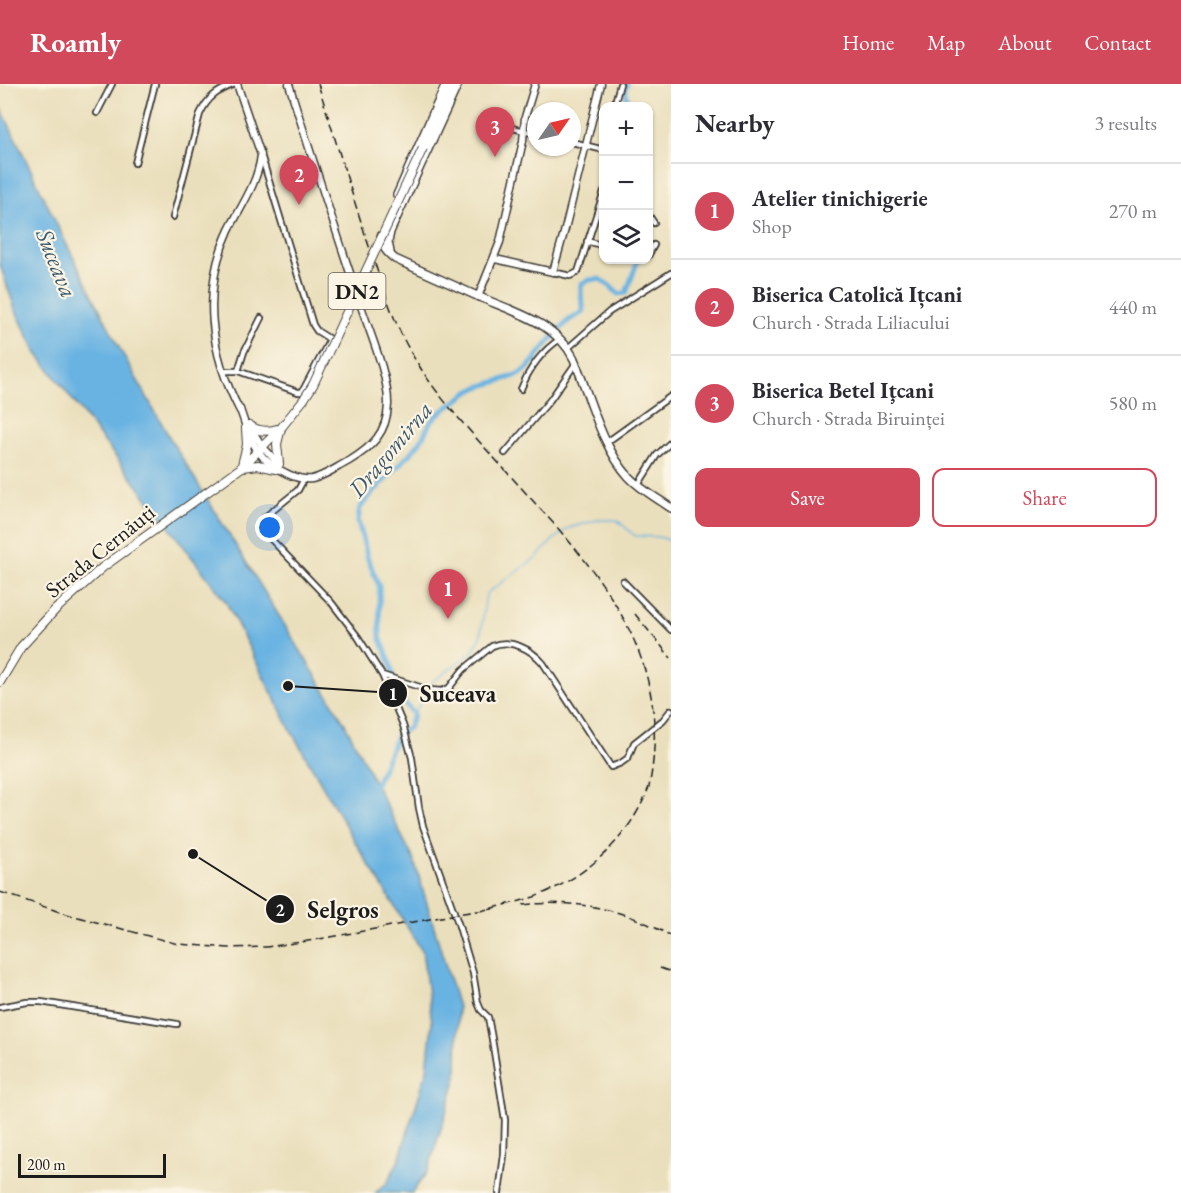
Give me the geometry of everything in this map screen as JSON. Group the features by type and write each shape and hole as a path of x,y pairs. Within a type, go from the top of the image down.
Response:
{"main road":[{"path":"446,84 382,231 382,244 395,259 525,316 557,336 568,348 576,363 607,442 623,470 638,485 671,508"},
{"name":"DN2","path":"242,467 281,428 313,384 452,84"},
{"path":"395,259 388,247 390,232 458,84"},
{"path":"248,427 262,431 281,428 277,444 278,466 242,467 248,427"},
{"name":"Strada Cernăuți","path":"0,682 21,647 55,610 129,548 242,467"}],"street":[{"path":"97,113 112,84"},
{"path":"135,163 155,84"},
{"path":"172,217 200,114 208,100 222,89 236,84 261,155 313,325 329,341 302,392 238,371 223,371"},
{"path":"261,155 256,179 216,262 212,324 223,371 248,427 249,436 287,474 311,479 327,473 368,448 383,430 388,404 377,352 288,84"},
{"path":"478,297 500,242 525,131 525,117 536,84"},
{"path":"552,272 601,84"},
{"path":"615,102 620,84"},
{"path":"501,125 525,131"},
{"path":"581,145 599,149"},
{"path":"495,259 570,276 578,272 599,204"},
{"path":"587,241 599,245"},
{"path":"568,348 609,312 671,273"},
{"path":"238,371 244,352 261,318"},
{"path":"521,389 530,368 557,336"},
{"path":"505,453 550,400 576,363"},
{"path":"607,442 671,396"},
{"path":"638,485 657,455 671,442"},
{"path":"304,479 298,490 265,517 266,531 278,548 331,602 358,638 382,675 403,725 412,758 423,826 456,915 473,973 478,1003 488,1017 505,1120 504,1155 499,1193"},
{"path":"623,581 671,630"},
{"path":"382,675 426,689 442,691 448,688 463,670 496,644 506,643 520,646 534,654 543,663 611,767 630,756 634,743 671,711"},
{"path":"0,1008 27,1002 41,1002 177,1024"}],"water":[{"path":"0,106 120,349 171,440 343,720 414,860 458,1007 457,1077 428,1171 412,1193 375,1193 387,1183 399,1160 427,1070 432,1022 422,951 355,842 290,729 226,602 36,352 15,309 0,265"}],"waterway":[{"name":"Dragomirna","path":"627,84 625,89 628,102"},
{"name":"Dragomirna","path":"374,788 397,736 409,727 414,714 395,686 390,662 380,637 379,586 368,559 358,521 360,508 420,442 437,415 467,393 518,375 527,369 569,320 583,312 581,284 589,280 600,279 618,294 626,293 637,264"},
{"path":"414,714 430,684 472,652 480,639 486,594 537,557 554,539 569,528 597,520 617,520 635,536 659,537 671,541"}],"railway":[{"path":"318,84 382,283 397,325 410,351 450,408 554,524 601,582 620,612 647,676 653,711 654,748 649,787 630,823 604,854 571,879 534,897 484,910"},
{"path":"635,614 671,658"},
{"path":"0,892 63,913 178,944 229,948 267,947 493,909"},
{"path":"523,905 556,903 604,909 635,918 671,936"},
{"path":"660,968 671,972"}],"place":[{"name":"Biserica Betel Iţcani","path":"495,157"},
{"name":"Biserica Catolică Ițcani","path":"299,205"},
{"name":"Atelier tinichigerie","path":"448,619"},
{"name":"Suceava","path":"288,686"},
{"name":"Selgros","path":"193,854"}]}
